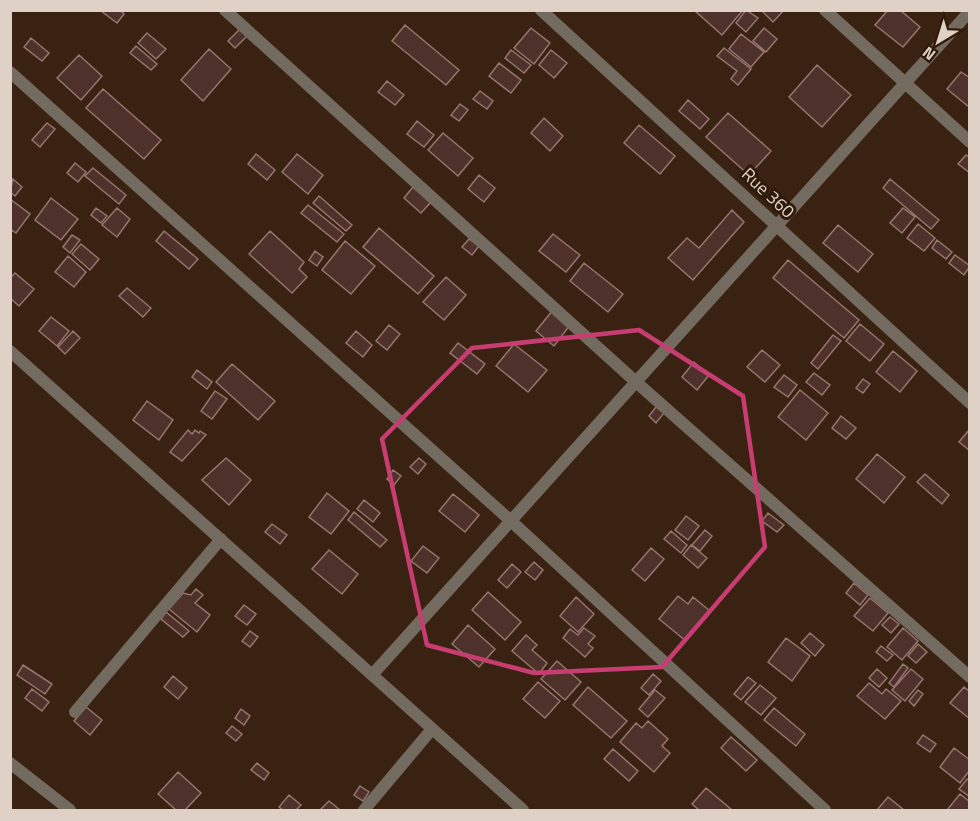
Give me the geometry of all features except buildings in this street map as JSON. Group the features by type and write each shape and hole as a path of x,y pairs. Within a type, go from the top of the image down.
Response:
{"street":[{"path":"225,10 636,382 969,677"},
{"name":"Rue 360","path":"541,10 969,403"},
{"path":"825,10 969,142"},
{"path":"372,675 969,11"},
{"path":"10,72 511,521 825,810"},
{"path":"10,351 523,810"},
{"path":"75,712 221,539"},
{"path":"364,810 432,729"},
{"path":"10,763 70,810"}],"highlighted area":[{"path":"639,330 743,396 765,547 662,667 534,673 427,645 382,439 472,348"}]}
